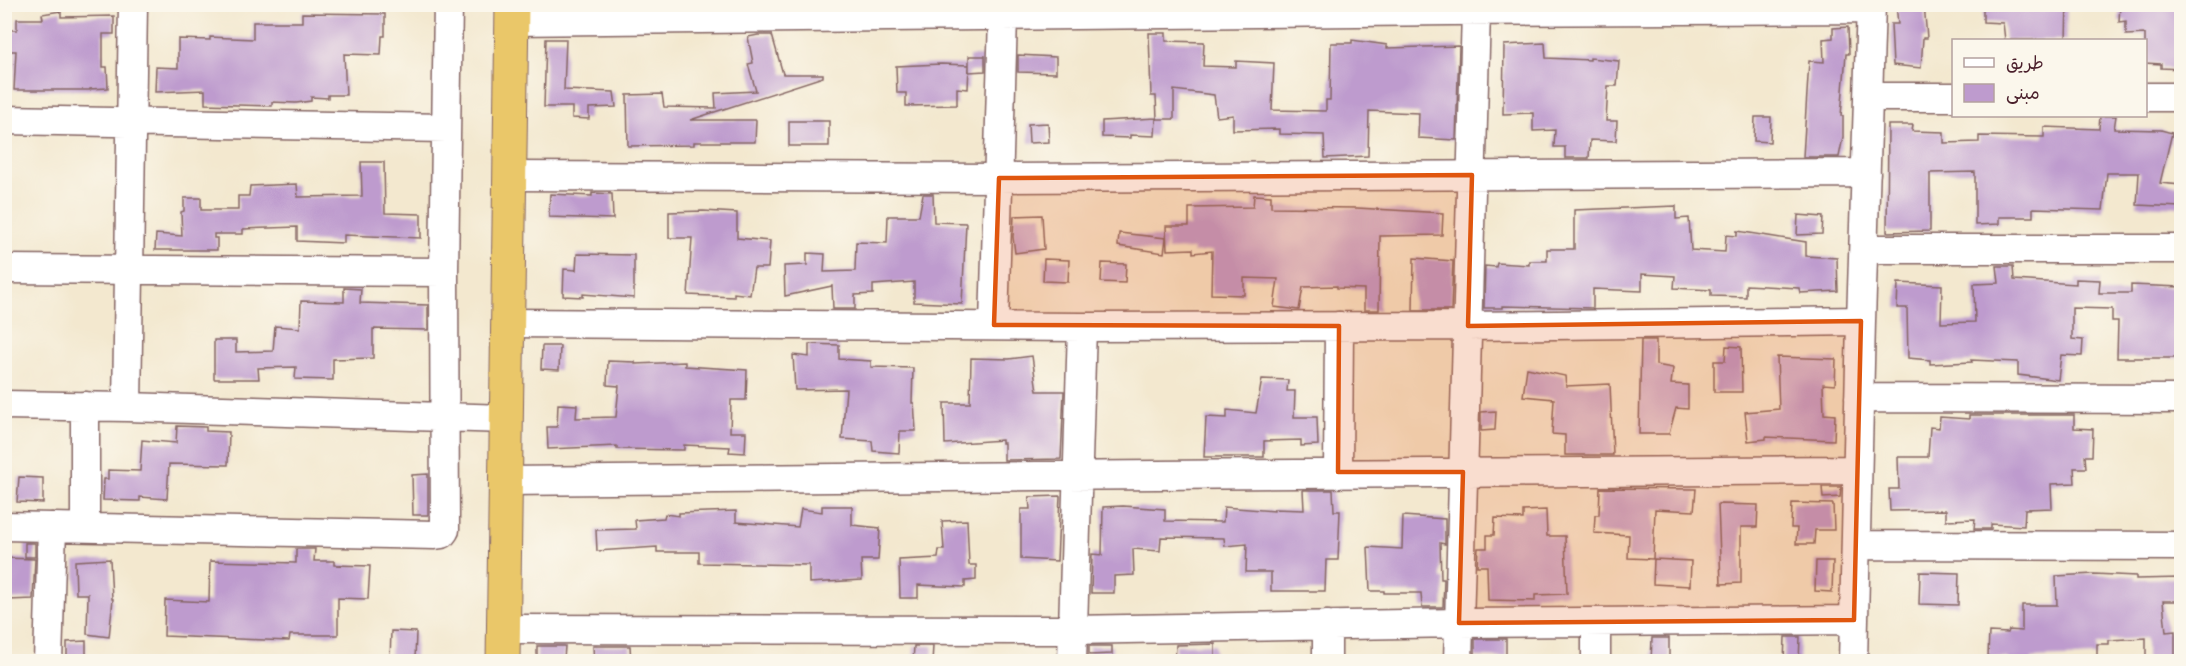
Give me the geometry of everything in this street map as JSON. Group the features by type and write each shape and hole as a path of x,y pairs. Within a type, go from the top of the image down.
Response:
{"highway":[{"path":"502,662 512,13"}],"street":[{"path":"127,407 133,4"},
{"path":"4,526 442,534 445,530 444,272 448,4"},
{"path":"512,13 1003,17 1102,10 1871,7 1853,662"},
{"path":"1458,662 1472,175 1459,9"},
{"path":"994,325 1003,17"},
{"path":"1868,97 1952,97"},
{"path":"2147,97 2181,97"},
{"path":"4,120 446,128"},
{"path":"510,176 999,178 1866,173"},
{"path":"1864,249 2181,249"},
{"path":"4,269 444,272"},
{"path":"508,323 1082,327 1468,326 1861,321"},
{"path":"1338,472 1339,326"},
{"path":"1072,662 1082,327"},
{"path":"1859,398 2181,399"},
{"path":"4,405 506,419"},
{"path":"84,526 85,406"},
{"path":"505,481 1078,477 1338,472 1857,470"},
{"path":"48,662 52,527"},
{"path":"1856,545 2181,546"},
{"path":"503,629 1072,630 1459,622 1854,620"},
{"path":"1596,622 1596,662"},
{"path":"1327,625 1327,662"}],"highlighted area":[{"path":"1472,175 1468,326 1861,321 1854,620 1459,623 1463,472 1338,472 1339,326 994,325 999,178"}],"building":[{"path":"1896,4 1924,4 1927,38 1923,38 1921,68 1893,65 1891,24 1898,24"},
{"path":"1983,4 2067,4 2066,39 2005,39 2003,23 1983,22"},
{"path":"2120,4 2177,4 2177,12 2181,12 2181,69 2161,68 2161,64 2147,63 2145,34 2126,35 2126,21 2119,22"},
{"path":"61,11 61,17 114,16 114,34 103,34 103,67 107,67 108,88 14,90 16,51 4,51 4,30 17,30 17,19 43,19 42,14"},
{"path":"302,13 385,14 385,36 382,36 381,55 344,54 346,95 328,95 328,98 311,97 311,101 296,103 272,102 272,106 205,104 205,90 155,92 156,67 178,68 178,39 210,40 210,37 253,39 253,22 302,22"},
{"path":"1848,27 1849,54 1846,54 1841,116 1843,116 1843,137 1839,157 1803,157 1809,61 1824,62 1823,39 1833,38 1833,28"},
{"path":"1149,33 1166,33 1166,41 1204,42 1203,66 1236,67 1236,61 1274,63 1272,110 1326,111 1326,100 1330,100 1331,43 1352,43 1352,40 1387,45 1387,48 1459,46 1456,140 1418,138 1419,113 1369,111 1368,156 1325,158 1324,135 1279,134 1279,129 1233,130 1233,115 1217,117 1214,95 1174,90 1174,119 1157,119 1156,96 1151,96"},
{"path":"772,35 783,74 823,74 823,77 690,120 756,120 755,142 694,142 694,145 628,146 627,95 662,94 664,107 716,108 715,93 756,91 748,64 753,63 748,37"},
{"path":"546,39 566,39 564,90 614,92 616,107 589,108 589,119 572,118 572,107 544,107"},
{"path":"1545,43 1546,58 1590,60 1590,58 1619,61 1617,86 1608,86 1606,121 1617,121 1616,141 1590,140 1589,158 1565,158 1565,147 1554,147 1555,130 1533,131 1533,113 1503,114 1504,45"},
{"path":"1018,55 1056,57 1056,73 1018,72"},
{"path":"969,56 985,56 985,71 969,72"},
{"path":"969,65 968,89 957,88 957,105 906,106 906,93 897,93 896,66"},
{"path":"1755,117 1771,117 1770,142 1754,141"},
{"path":"2100,117 2116,117 2114,129 2161,130 2172,133 2160,183 2181,185 2181,207 2137,205 2139,173 2107,173 2103,210 2033,208 2033,217 1999,217 1999,224 1975,225 1975,172 1930,173 1930,231 1887,232 1888,125 1913,125 1912,131 1944,132 1944,143 1979,142 1979,136 2044,137 2044,127 2099,129"},
{"path":"1156,118 1155,136 1102,137 1102,121"},
{"path":"789,121 829,121 829,146 789,146"},
{"path":"1048,123 1049,142 1029,143 1028,124"},
{"path":"361,162 384,162 385,213 421,214 421,238 344,235 344,243 297,241 297,227 243,229 243,234 214,234 214,238 217,238 217,250 155,250 156,234 182,236 181,212 184,211 184,198 201,198 201,210 238,210 238,196 249,196 250,186 297,184 298,197 362,196"},
{"path":"592,193 612,194 613,219 549,217 550,194 592,196"},
{"path":"923,194 933,194 934,222 966,223 962,304 914,302 914,282 873,285 873,294 855,295 855,309 833,309 832,286 785,296 784,266 807,265 807,253 825,254 824,272 855,271 856,242 887,243 888,216 919,216"},
{"path":"1254,195 1271,196 1271,207 1357,208 1443,213 1442,235 1380,236 1379,310 1364,310 1364,289 1337,288 1337,286 1303,287 1299,310 1274,307 1278,279 1244,278 1244,295 1211,294 1212,251 1193,253 1193,249 1167,250 1166,226 1189,226 1189,208 1253,207"},
{"path":"1676,206 1676,219 1689,218 1691,250 1725,252 1726,235 1737,236 1737,231 1806,242 1806,256 1837,258 1838,291 1800,293 1799,288 1746,285 1746,297 1711,296 1711,290 1674,288 1675,276 1642,274 1642,291 1593,289 1593,308 1502,306 1502,308 1484,308 1485,266 1496,267 1497,263 1529,265 1529,261 1547,261 1547,249 1574,249 1574,210"},
{"path":"669,212 737,213 737,238 770,241 768,268 754,268 750,295 734,293 734,297 688,295 692,238 669,238"},
{"path":"1042,215 1044,249 1015,253 1014,216"},
{"path":"1798,215 1823,217 1822,234 1797,235"},
{"path":"1119,233 1166,238 1164,253 1118,246"},
{"path":"577,254 634,255 634,298 583,294 583,297 563,296 564,269 576,270"},
{"path":"1414,258 1453,261 1451,310 1413,310"},
{"path":"1044,259 1069,260 1068,282 1043,281"},
{"path":"1102,263 1126,264 1125,283 1101,282"},
{"path":"1997,266 2013,266 2014,280 2076,284 2076,279 2100,280 2099,293 2131,293 2131,285 2181,287 2181,358 2117,358 2118,321 2112,321 2112,309 2072,308 2072,339 2083,340 2082,356 2061,355 2058,380 2018,375 2018,362 1971,360 1972,362 1930,364 1930,360 1908,358 1907,308 1897,308 1898,283 1942,285 1941,323 1975,322 1974,284 1999,283"},
{"path":"344,288 361,289 360,303 428,305 428,330 373,329 373,358 333,359 333,380 295,379 296,367 258,368 259,379 214,379 214,340 236,340 236,352 273,351 275,326 300,328 301,301 344,302"},
{"path":"1641,340 1656,340 1656,365 1673,368 1671,384 1688,385 1688,409 1676,408 1669,434 1639,434"},
{"path":"809,344 839,345 839,359 871,361 871,367 913,368 912,403 914,403 916,431 900,431 899,453 873,451 872,441 842,439 846,389 795,390 793,355 809,357"},
{"path":"542,346 560,346 559,370 541,369"},
{"path":"1726,346 1741,347 1742,392 1714,392 1714,361 1725,361"},
{"path":"1032,356 1037,391 1064,391 1061,459 1004,460 1002,440 945,444 944,403 970,403 971,358 1009,359"},
{"path":"1777,357 1836,359 1835,385 1823,384 1824,414 1835,415 1834,440 1766,437 1766,439 1748,441 1745,412 1779,409"},
{"path":"608,361 635,362 635,364 685,362 685,366 747,370 746,400 731,400 730,432 746,432 745,453 729,452 730,447 684,445 684,450 617,449 617,446 548,449 547,427 557,427 558,404 577,405 576,418 616,417 619,386 607,385"},
{"path":"1527,368 1565,376 1566,386 1610,384 1613,455 1565,455 1565,435 1552,434 1554,399 1523,396"},
{"path":"1262,379 1288,380 1287,391 1295,391 1294,417 1317,417 1318,445 1301,446 1301,440 1264,441 1264,457 1204,457 1206,417 1227,418 1227,410 1256,413"},
{"path":"1496,411 1495,430 1481,431 1481,412"},
{"path":"1969,415 2074,415 2074,428 2093,429 2092,456 2085,456 2086,468 2074,468 2075,483 2051,484 2052,508 2025,509 2024,526 1991,524 1991,529 1974,529 1975,519 1946,520 1946,510 1890,511 1889,489 1899,489 1898,457 1928,457 1930,427 1939,428 1940,417 1969,419"},
{"path":"177,426 206,427 206,431 229,432 228,465 169,464 167,499 140,497 140,501 103,500 104,479 108,479 108,470 140,471 142,440 176,443"},
{"path":"428,474 428,515 413,515 412,475"},
{"path":"19,477 43,478 43,503 17,502"},
{"path":"1822,487 1841,487 1840,497 1823,498"},
{"path":"1600,488 1696,489 1694,511 1655,509 1653,559 1628,558 1629,535 1594,533 1595,515 1599,515"},
{"path":"1303,490 1333,490 1334,511 1340,511 1338,560 1326,560 1325,591 1271,591 1271,572 1246,572 1247,544 1225,546 1224,538 1161,537 1160,551 1133,549 1134,575 1114,576 1114,593 1091,593 1092,554 1102,555 1103,507 1165,509 1165,521 1223,522 1224,507 1274,511 1274,509 1304,510"},
{"path":"1060,496 1057,561 1021,559 1021,509 1030,509 1029,497"},
{"path":"1792,503 1833,504 1834,530 1815,530 1814,544 1796,544 1797,528 1791,528"},
{"path":"1718,504 1758,505 1757,527 1741,527 1741,583 1721,584"},
{"path":"822,506 852,506 852,525 880,528 878,560 861,560 862,580 809,583 809,565 699,563 699,552 657,552 657,547 597,551 596,530 636,529 635,520 664,518 665,514 679,516 679,513 736,511 736,522 798,527 801,509 822,512"},
{"path":"1546,510 1547,536 1565,536 1567,594 1535,595 1535,601 1488,600 1487,566 1477,566 1478,548 1487,548 1487,535 1494,535 1495,518 1523,519 1523,511"},
{"path":"1403,516 1445,519 1445,544 1440,543 1441,579 1444,579 1443,607 1422,607 1421,593 1370,591 1368,547 1402,549"},
{"path":"967,520 969,565 976,565 976,580 965,581 965,587 918,585 918,598 900,598 899,560 938,558 939,550 944,550 942,521"},
{"path":"25,543 35,543 35,557 25,557"},
{"path":"296,549 315,549 314,561 334,561 334,565 370,566 368,599 338,598 338,635 290,635 289,641 164,636 165,600 209,602 210,561 296,563"},
{"path":"4,558 35,559 33,599 8,600 8,584 4,584"},
{"path":"110,559 113,599 109,637 87,634 88,594 76,594 75,561"},
{"path":"1654,559 1691,561 1690,586 1653,584"},
{"path":"1816,561 1833,561 1832,592 1815,591"},
{"path":"1920,572 1959,573 1958,605 1919,604"},
{"path":"2094,574 2136,576 2136,579 2181,578 2181,601 2163,601 2166,632 2175,631 2175,658 2146,659 2146,638 2109,640 2109,644 2097,644 2097,656 2032,658 2032,662 2008,662 2007,658 1988,657 1989,632 2022,631 2022,605 2057,605 2056,576"},
{"path":"391,631 416,632 415,660 390,660"},
{"path":"1785,637 1800,637 1799,662 1784,662"},
{"path":"1652,638 1669,638 1669,662 1651,662"},
{"path":"1475,639 1506,639 1506,658 1475,657"},
{"path":"86,641 86,656 67,657 67,642"},
{"path":"1215,644 1215,662 1175,662 1176,645"},
{"path":"537,646 565,646 564,660 537,662"},
{"path":"593,646 630,646 631,662 594,662"},
{"path":"914,646 933,646 932,662 913,662"},
{"path":"1089,646 1112,646 1112,654 1089,655"}]}
